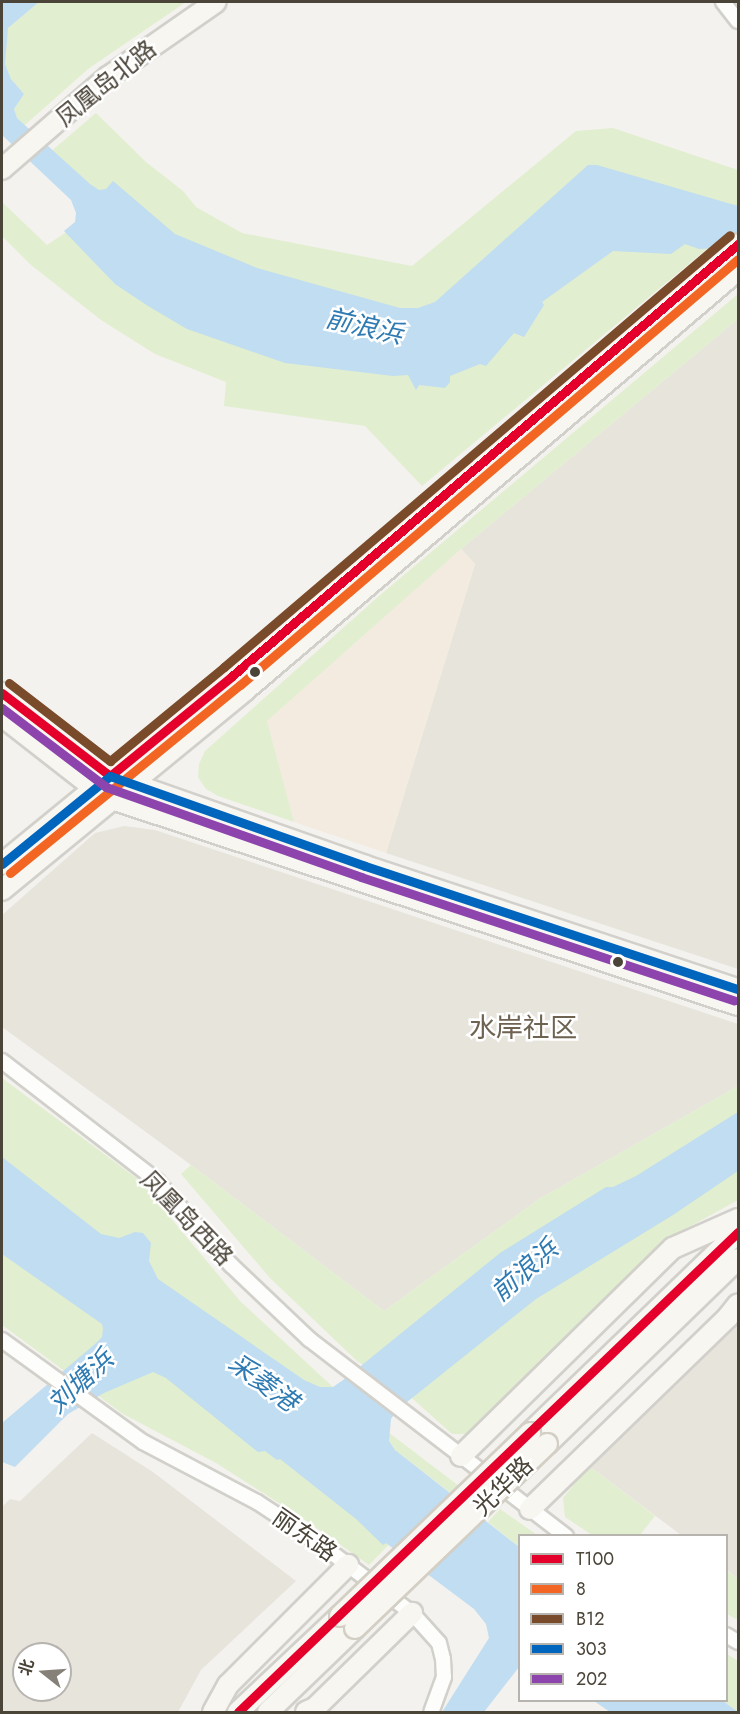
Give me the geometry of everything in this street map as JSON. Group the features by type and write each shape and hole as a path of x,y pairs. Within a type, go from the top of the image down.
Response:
{"main road":[{"name":"凤凰岛北路","path":"2,169 108,76 216,2"},
{"path":"2,864 250,661 735,255"},
{"path":"2,890 244,691 735,255"},
{"path":"2,693 110,776 365,866 738,989"},
{"path":"2,716 94,788 112,799 738,1005"},
{"path":"461,1456 673,1248 738,1219"},
{"name":"光华路","path":"538,1439 738,1232"},
{"name":"光华路","path":"238,1713 348,1622 538,1439 738,1259"},
{"path":"530,1509 728,1317 738,1304"},
{"path":"213,1713 228,1685 348,1565"},
{"path":"306,1713 315,1708 412,1613"},
{"name":"光华路","path":"268,1713 348,1622"}],"street":[{"path":"723,2 738,21"},
{"name":"凤凰岛西路","path":"2,1061 157,1181 231,1265 309,1339 461,1456"},
{"name":"丽东路","path":"2,1340 94,1409 143,1442 257,1502 412,1613 439,1643 443,1659 444,1677 431,1713"},
{"path":"461,1456 563,1534"}],"shaded area":[{"path":"738,319 738,969 386,853 475,564 461,549"},
{"path":"461,549 475,564 386,853 294,822 267,721"},
{"path":"124,826 155,830 738,1024 738,1086 539,1199 384,1311 191,1165 2,1027 2,915 95,833"},
{"path":"738,1315 738,1579 728,1571 728,1534 680,1534 589,1466"},
{"path":"92,1433 153,1472 296,1581 201,1670 178,1712 2,1712 2,1507 10,1499 20,1501"}],"green space":[{"path":"39,2 186,2 88,69 25,125 17,118 14,109 24,94 11,79 5,64 5,46 8,28"},
{"path":"96,113 146,162 183,191 196,207 242,233 412,266 576,131 613,128 738,170 738,223 422,486 365,426 224,406 226,382 155,354 101,320 31,265 2,236 2,202 47,245 86,219 48,154"},
{"path":"738,294 738,319 461,549 267,721 294,822 218,796 206,789 198,777 199,764 205,751 379,596"},
{"path":"2,1078 139,1180 240,1301 333,1387 323,1402 2,1171"},
{"path":"738,1086 738,1200 671,1237 466,1434 452,1434 404,1391 357,1361 270,1278 181,1174 191,1165 384,1311 539,1199"},
{"path":"2,1235 402,1531 369,1565 301,1517 216,1463 123,1414 2,1325"},
{"path":"388,1432 459,1486 452,1494 395,1450 389,1441"},
{"path":"589,1466 655,1516 641,1534 590,1534 565,1517 563,1498"},
{"path":"500,1509 536,1534 518,1534 518,1546 488,1522"},
{"path":"728,1572 738,1579 738,1620 728,1615"},
{"path":"728,1655 738,1661 738,1712 724,1702 728,1702"}],"water":[{"name":"前浪浜","path":"2,2 39,2 8,28 5,64 11,79 24,94 14,109 17,118 99,190 106,189 113,181 175,234 257,268 400,308 418,308 435,302 588,165 597,165 738,206 738,247 699,249 685,244 671,254 613,251 542,302 544,305 524,337 514,333 486,366 480,364 450,376 450,382 445,388 419,385 416,390 408,375 393,376 285,363 187,329 148,306 115,284 64,231 75,222 76,213 71,200 2,135"},
{"path":"738,1112 738,1171 673,1215 536,1299 397,1410 391,1419 389,1441 395,1450 518,1546 518,1668 484,1712 442,1712 489,1638 486,1624 474,1609 386,1543 383,1545 356,1519 280,1459 277,1460 265,1451 258,1452 166,1378 153,1372 104,1393 68,1414 15,1467 2,1462 2,1423 95,1344 102,1337 103,1329 102,1324 2,1254 2,1157 101,1234 119,1238 135,1232 143,1233 151,1243 149,1261 158,1279 304,1380 320,1387 333,1387 346,1378 500,1253 606,1187 613,1187 636,1176"},
{"path":"595,1702 724,1702 738,1712 610,1712"}],"transit line":[{"name":"B12","path":"9,683 110,761 224,667 730,235"},
{"name":"T100","path":"2,693 110,776 232,676 738,244"},
{"name":"8","path":"10,873 240,685 738,259"},
{"name":"202","path":"2,708 106,787 361,877 734,1000"},
{"name":"303","path":"2,864 110,776 365,866 738,989"},
{"name":"T100","path":"238,1712 738,1232"}],"district":[{"name":"水岸社区","path":"523,1028"}],"water label":[{"name":"刘塘浜","path":"81,1382"},
{"name":"采菱港","path":"263,1383"}]}
